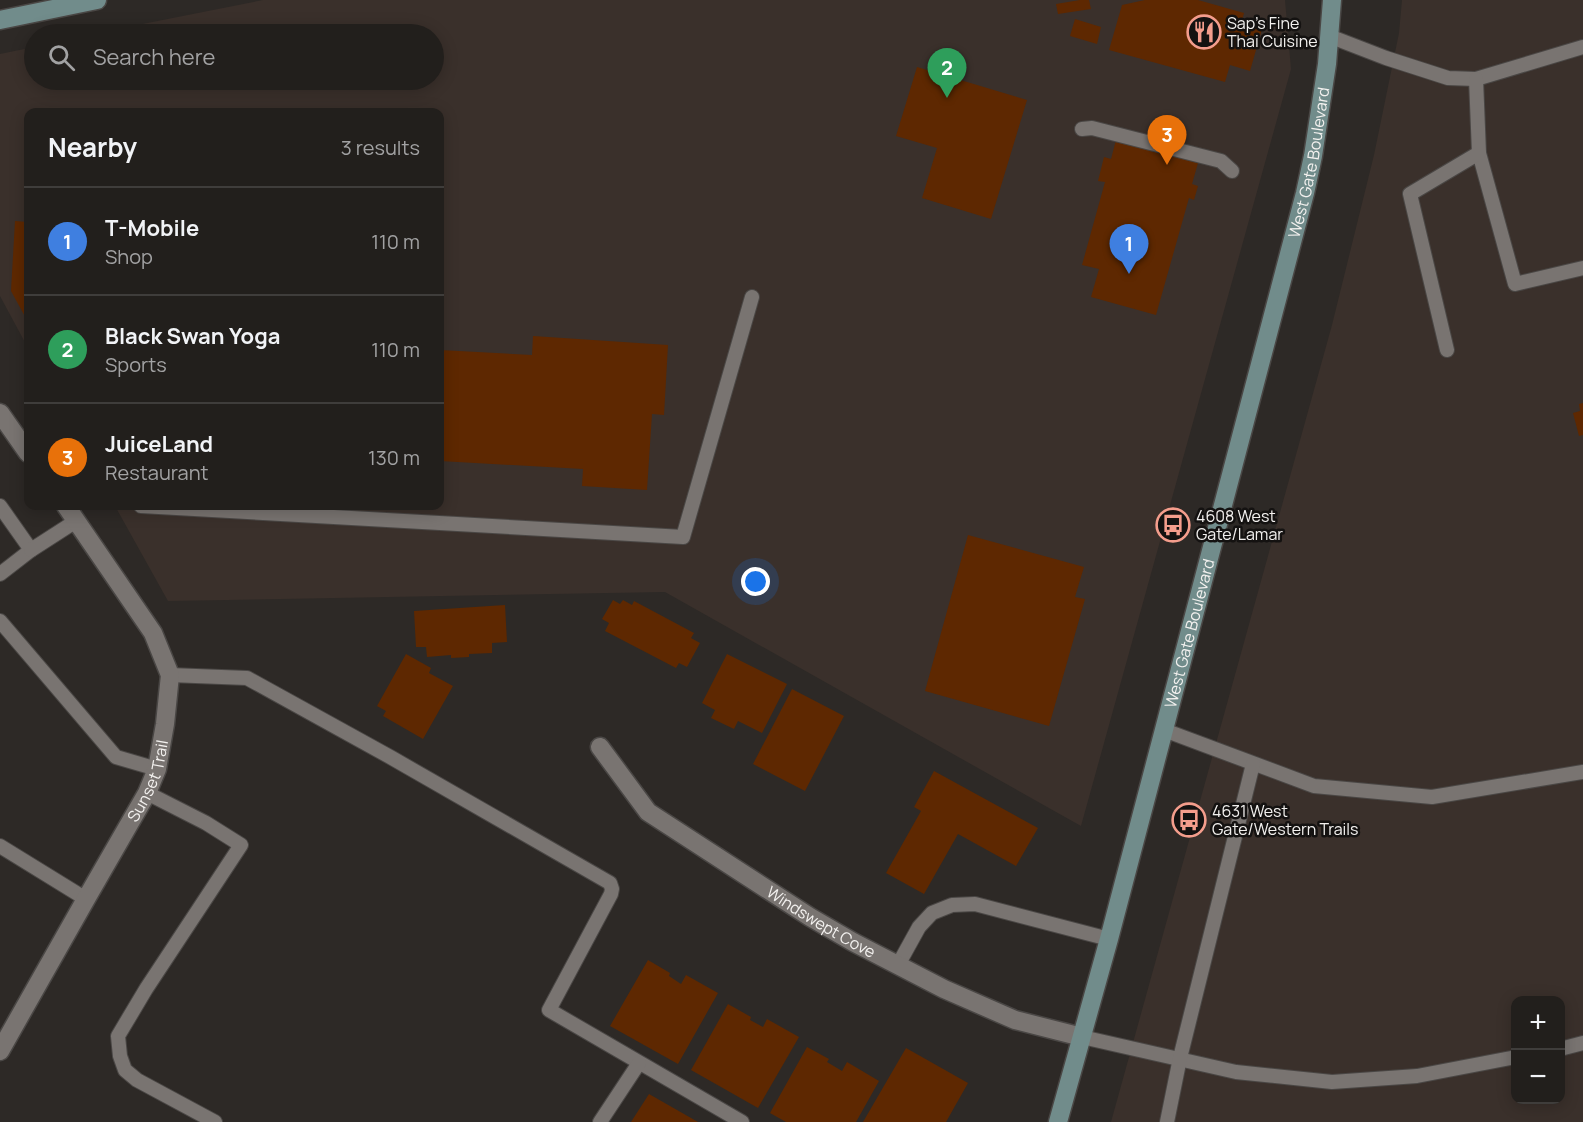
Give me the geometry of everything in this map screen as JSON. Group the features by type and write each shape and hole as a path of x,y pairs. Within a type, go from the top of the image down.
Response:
{"main road":[{"path":"0,20 97,0"},
{"name":"West Gate Boulevard","path":"1058,1122 1305,193 1320,116 1332,0"}],"street":[{"path":"0,413 24,447"},
{"name":"Sunset Trail","path":"0,1051 147,793 157,769 165,724 170,675 153,633 69,510"},
{"name":"Windswept Cove","path":"600,747 648,812 810,917 944,989 1015,1020 1082,1037"}],"lane":[{"path":"1329,36 1448,78 1476,80 1583,47"},
{"path":"1476,80 1479,153 1515,284 1583,268"},
{"path":"1082,129 1092,128 1221,161 1232,171"},
{"path":"1447,350 1410,194 1479,153"},
{"path":"211,510 683,537 752,297"},
{"path":"0,506 32,550"},
{"path":"0,574 76,521"},
{"path":"0,621 116,757 157,769"},
{"path":"170,675 247,678 610,883 611,894 549,1010 742,1122"},
{"path":"1164,730 1314,786 1432,797 1583,772"},
{"path":"1167,1122 1180,1058 1253,764"},
{"path":"147,793 206,823 241,845 146,989 118,1036 120,1056 125,1070 137,1080 215,1122"},
{"path":"0,846 86,899"},
{"path":"898,966 918,927 932,913 952,904 975,904 1108,939"},
{"path":"1082,1037 1236,1072 1332,1082 1417,1076 1511,1059"},
{"path":"1565,1048 1583,1043"},
{"path":"600,1122 639,1063"}],"shaded area":[{"path":"263,0 1285,0 1291,69 1081,826 665,592 168,601 117,510 444,510 444,108 24,108 24,341 0,296 0,54 24,49 24,90 444,90 444,24 142,24"},
{"path":"1402,0 1583,0 1583,1122 1111,1122 1332,325 1374,155 1399,33"}],"building":[{"path":"1089,0 1091,9 1058,14 1056,4"},
{"path":"1145,0 1198,0 1244,13 1241,24 1262,29 1250,71 1230,65 1225,82 1109,50 1122,5"},
{"path":"1075,19 1101,27 1097,44 1070,36"},
{"path":"917,67 1027,100 991,219 922,198 937,148 896,136"},
{"path":"1116,140 1198,163 1192,184 1198,186 1194,200 1189,198 1156,315 1091,297 1099,269 1082,265 1105,182 1098,181 1104,157 1111,159"},
{"path":"15,221 24,222 24,315 11,291"},
{"path":"533,336 668,345 664,415 652,414 647,490 582,486 583,469 444,461 444,350 532,355"},
{"path":"1583,403 1583,435 1579,436 1573,413 1580,411 1579,404"},
{"path":"968,535 1084,567 1075,597 1085,599 1049,726 925,691"},
{"path":"613,600 620,604 623,600 632,605 634,601 694,633 691,638 700,643 687,667 679,663 676,668 605,631 609,623 602,619"},
{"path":"505,605 507,642 492,643 492,653 469,654 469,657 451,658 451,655 427,657 426,647 416,647 414,611"},
{"path":"406,654 431,668 429,673 453,686 423,739 383,716 386,711 377,706"},
{"path":"727,654 787,684 762,733 738,721 734,729 711,718 715,710 702,703"},
{"path":"792,689 844,716 805,791 753,764"},
{"path":"934,771 1038,828 1016,866 958,834 924,894 886,873 921,811 914,807"},
{"path":"648,960 670,973 669,976 681,984 686,975 718,993 678,1064 610,1026"},
{"path":"728,1004 763,1027 767,1019 799,1037 758,1108 691,1070"},
{"path":"807,1047 829,1059 827,1062 842,1071 847,1062 879,1081 856,1122 786,1122 770,1113"},
{"path":"906,1048 968,1083 946,1122 863,1122"},
{"path":"649,1094 698,1122 631,1122"}],"place":[{"name":"Sap's Fine Thai Cuisine","path":"1204,32"},
{"name":"Black Swan Yoga","path":"947,98"},
{"name":"JuiceLand","path":"1167,165"},
{"name":"T-Mobile","path":"1129,274"},
{"name":"4608 West Gate/Lamar","path":"1173,525"},
{"name":"4631 West Gate/Western Trails","path":"1189,820"}]}
